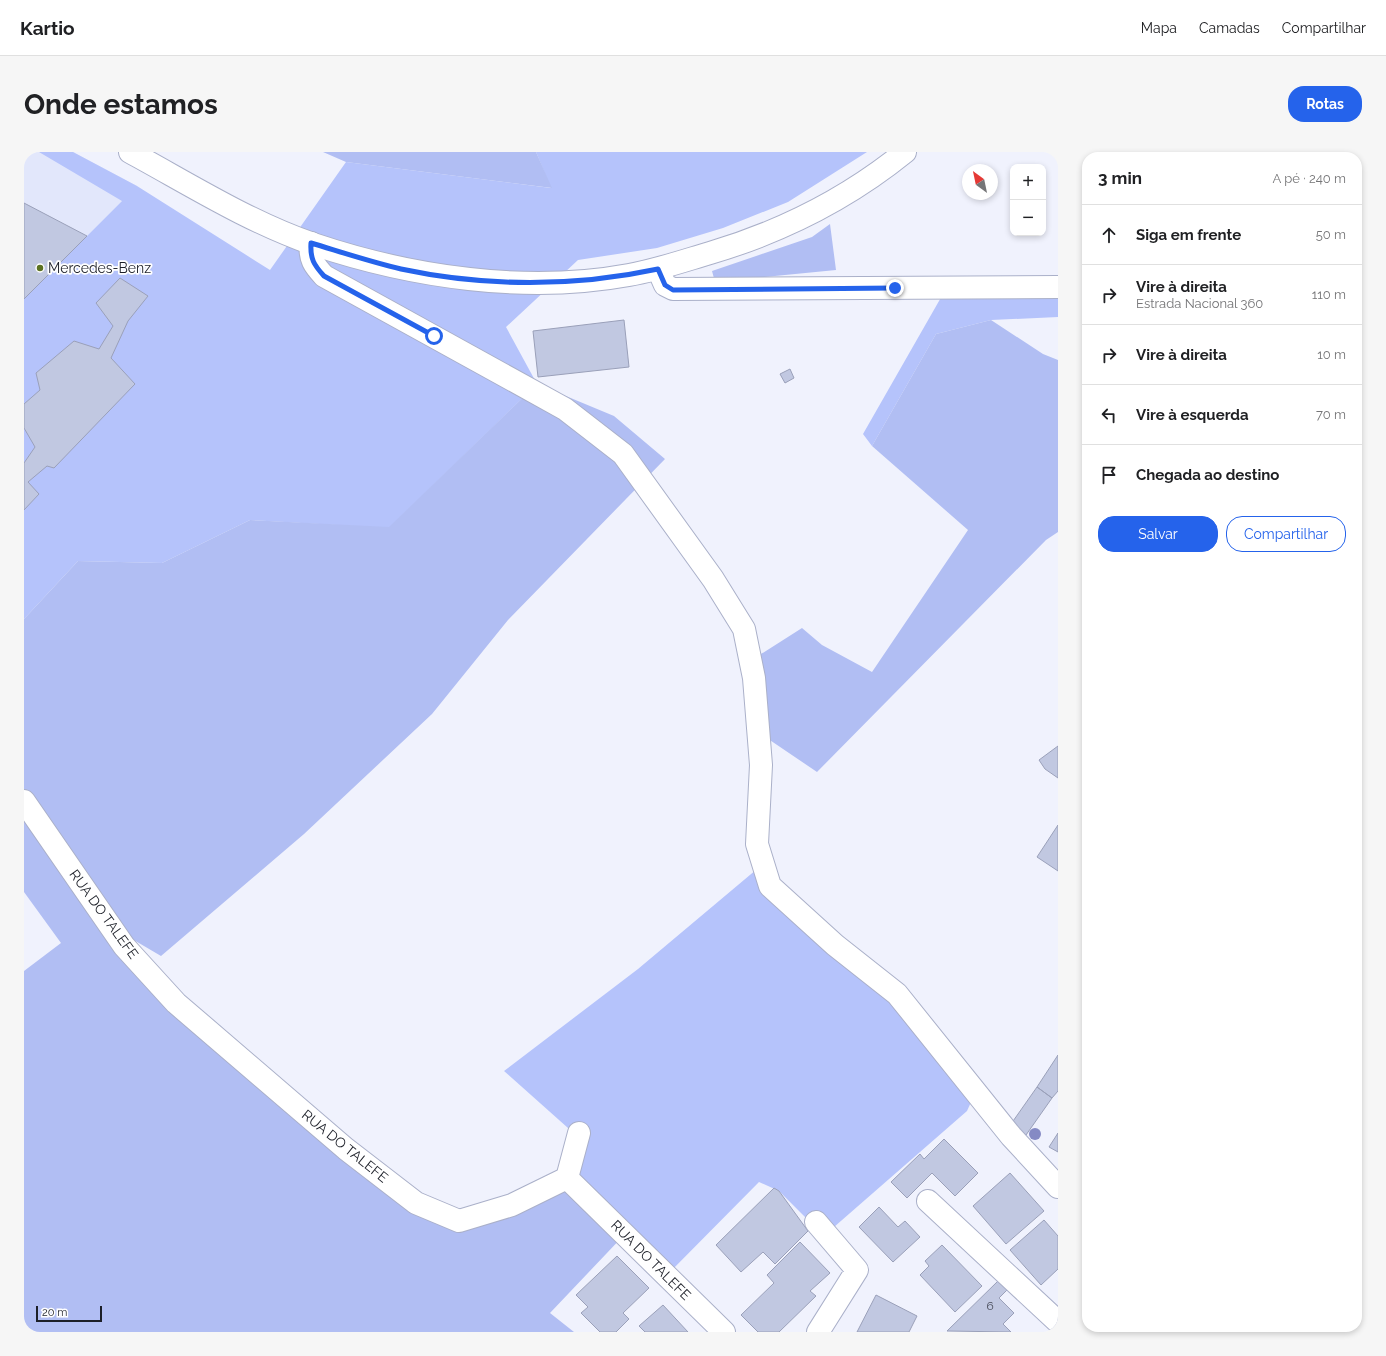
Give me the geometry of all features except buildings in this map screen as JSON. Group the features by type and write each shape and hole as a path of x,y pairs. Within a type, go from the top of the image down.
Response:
{"street":[{"path":"130,152 262,223 311,243 402,269 480,280 557,282 596,280 658,269 754,239 794,222 852,189 905,152"},
{"path":"311,243 310,254 312,263 324,276 565,409 623,454 713,578 744,629 754,678 761,765 757,844 770,886 835,945 897,994 1011,1136 1058,1187"},
{"path":"658,269 665,285 673,290 1058,286"},
{"name":"RUA DO TALEFE","path":"24,801 124,946 176,1003 346,1149 416,1203 459,1221 512,1205 567,1178 724,1332"},
{"path":"567,1178 579,1133"},
{"path":"928,1200 1058,1322 1050,1332"},
{"path":"816,1222 856,1270 818,1332"}],"shaded area":[{"path":"24,152 73,152 137,186 24,299"},
{"path":"39,152 73,152 137,186 270,270 346,162 551,188 536,152 867,152 788,202 723,228 657,248 578,260 506,327 537,384 389,528 250,520 162,563 78,561 24,619 24,299 122,201"},
{"path":"323,152 536,152 552,188 346,162"},
{"path":"830,224 836,270 715,282 712,271 812,237"},
{"path":"947,287 1058,287 1058,317 991,320 936,334 872,446 863,434"},
{"path":"991,320 1043,354 1058,360 1058,532 1046,540 817,772 758,732 750,661 802,628 822,645 872,672 968,530 872,446 936,334"},
{"path":"537,384 614,416 665,459 508,620 432,714 304,834 161,956 110,926 346,1149 459,1221 567,1178 625,1234 550,1313 574,1332 24,1332 24,971 61,943 24,892 24,619 78,561 162,563 250,520 389,527"},
{"path":"763,864 835,945 976,1091 967,1111 826,1234 808,1220 779,1191 759,1182 666,1276 567,1178 579,1133 568,1128 504,1071 638,969"}],"place":[{"name":"Mercedes-Benz","path":"40,268"}],"route":[{"path":"434,336 324,276 312,263 310,254 311,243 402,269 480,280 557,282 596,280 658,269 665,285 673,290 895,288"}]}
